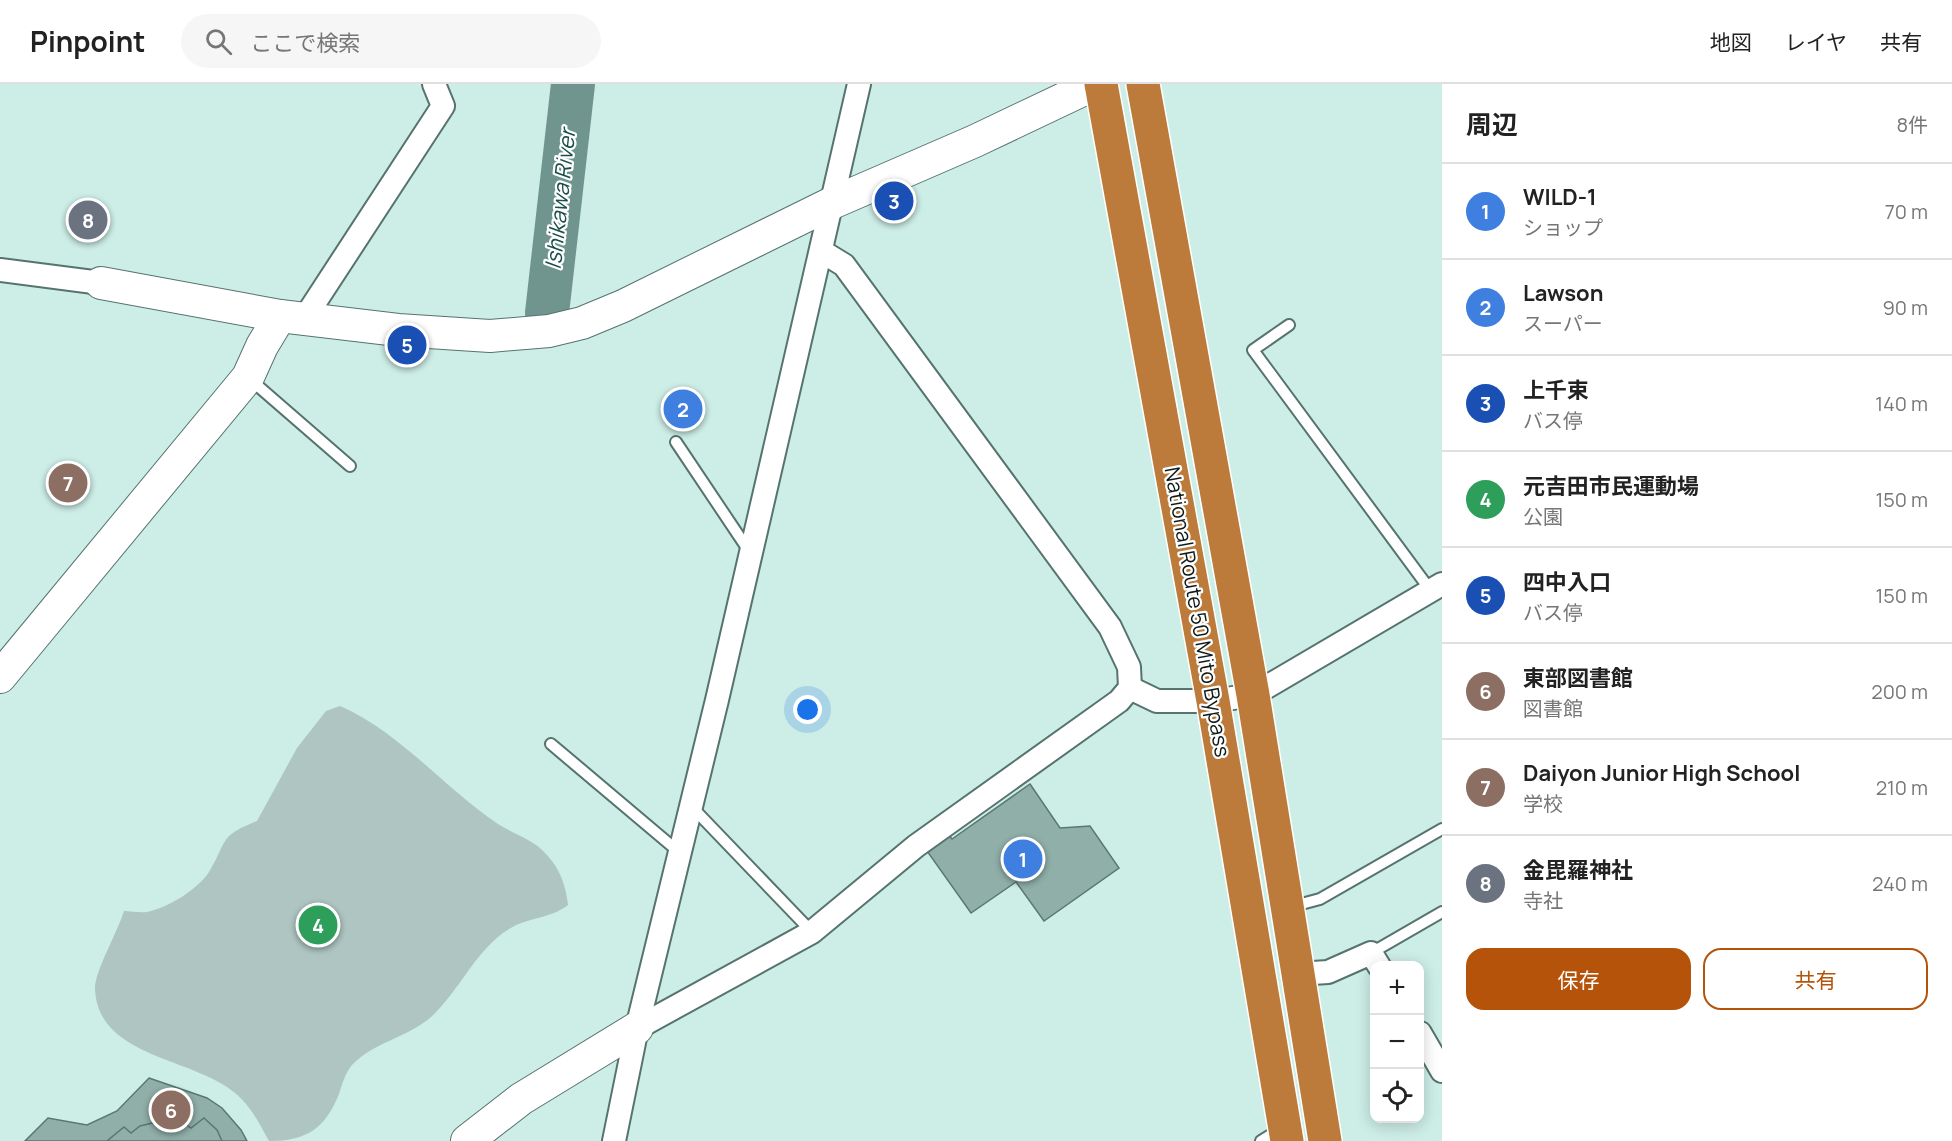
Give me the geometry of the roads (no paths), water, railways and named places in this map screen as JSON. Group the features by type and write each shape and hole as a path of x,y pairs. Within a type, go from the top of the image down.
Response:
{"highway":[{"name":"National Route 50 Mito Bypass","path":"1101,84 1213,701 1278,1136"},
{"name":"National Route 50 Mito Bypass","path":"1143,84 1253,695 1325,1141"}],"street":[{"path":"0,677 248,377 262,346 292,318 443,106 434,84"},
{"path":"614,1141 637,1028 859,84"},
{"path":"0,270 101,283 292,318 398,330 490,336 549,331 582,323 623,306 832,203 975,141 1095,84"},
{"path":"467,1141 521,1099 637,1028 812,932 916,846 1119,701 1130,688 1129,667 1110,627 844,265 821,251"},
{"path":"1130,688 1157,701 1213,701 1253,695 1436,588"},
{"path":"1297,974 1328,972 1375,959"},
{"path":"1424,1041 1442,1071"}],"lane":[{"path":"1289,325 1253,350 1436,588"},
{"path":"248,377 350,466"},
{"path":"676,442 750,554"},
{"path":"551,744 679,852"},
{"path":"691,806 812,932"},
{"path":"1286,908 1320,899 1442,829"},
{"path":"1375,959 1442,912"}],"waterway":[{"name":"Ishikawa River","path":"547,313 573,84"}],"place":[{"name":"上千束","path":"894,201"},
{"name":"金毘羅神社","path":"88,220"},
{"name":"四中入口","path":"407,345"},
{"name":"Lawson","path":"683,409"},
{"name":"Daiyon Junior High School","path":"68,483"},
{"name":"WILD-1","path":"1023,859"},
{"name":"元吉田市民運動場","path":"318,925"},
{"name":"東部図書館","path":"171,1110"}]}
